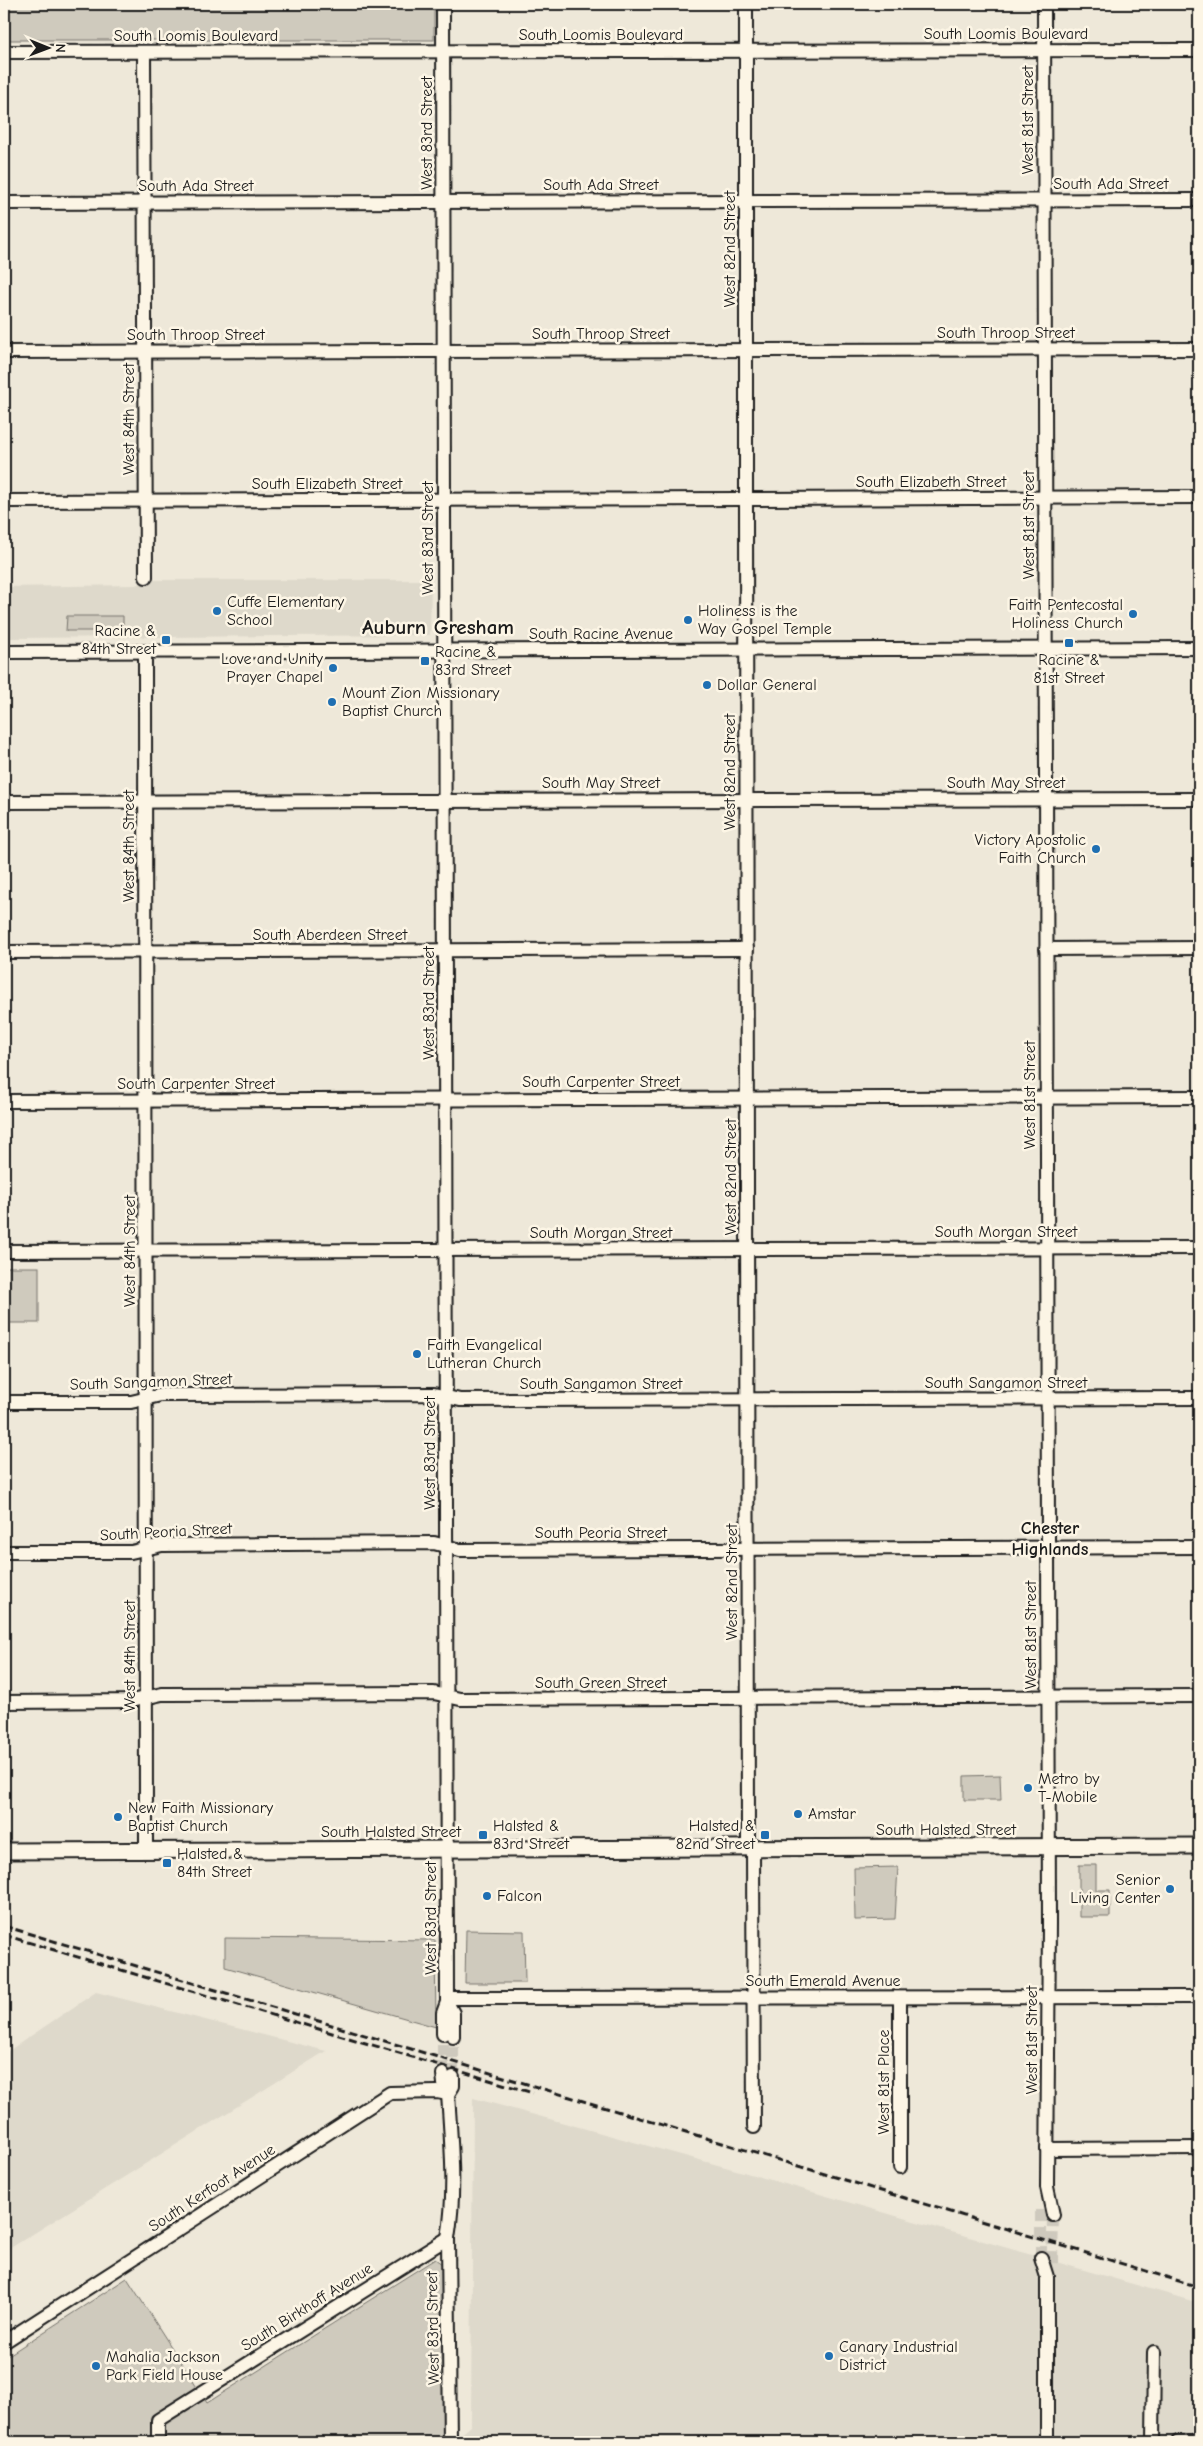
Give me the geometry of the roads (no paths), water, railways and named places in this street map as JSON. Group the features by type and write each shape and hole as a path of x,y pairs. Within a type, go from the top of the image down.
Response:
{"main road":[{"name":"South Halsted Street","path":"4,1851 1199,1846"}],"street":[{"name":"West 83rd Street","path":"443,4 447,1696 447,2000 443,2013 448,2035"},
{"name":"West 82nd Street","path":"746,4 748,1698 754,1998 754,2127"},
{"name":"West 81st Street","path":"1044,4 1048,1697 1047,2213"},
{"name":"South Loomis Boulevard","path":"4,52 1199,50"},
{"name":"West 84th Street","path":"144,52 146,577"},
{"name":"South Ada Street","path":"4,202 1199,200"},
{"name":"South Throop Street","path":"4,352 1199,349"},
{"name":"South Elizabeth Street","path":"4,501 1199,497"},
{"name":"South Racine Avenue","path":"4,652 1199,648"},
{"name":"West 84th Street","path":"145,652 146,1851"},
{"name":"South May Street","path":"4,802 146,800 1046,800 1199,798"},
{"path":"1046,949 1199,948"},
{"name":"South Aberdeen Street","path":"4,952 747,949"},
{"name":"South Carpenter Street","path":"4,1101 1199,1096"},
{"name":"South Morgan Street","path":"4,1251 1199,1248"},
{"name":"South Sangamon Street","path":"4,1402 131,1402 171,1395 434,1394 470,1400 1199,1398"},
{"name":"South Peoria Street","path":"4,1552 131,1552 162,1545 434,1543 460,1550 1199,1547"},
{"name":"South Green Street","path":"4,1702 131,1701 162,1694 434,1693 460,1699 1199,1696"},
{"name":"South Emerald Avenue","path":"447,2000 1199,1997"},
{"name":"West 81st Place","path":"900,1998 900,2167"},
{"name":"West 83rd Street","path":"448,2076 444,2084 448,2094 454,2184 453,2213 448,2238 450,2442"},
{"name":"South Kerfoot Avenue","path":"4,2342 390,2093 437,2092 448,2094"},
{"path":"1047,2149 1199,2148"},
{"name":"South Birkhoff Avenue","path":"158,2442 158,2420 448,2238"},
{"path":"1047,2260 1047,2442"},
{"path":"1153,2442 1154,2352"},
{"path":"1178,2442 1199,2442"}],"tunnel":[{"path":"443,2034 443,2074"},
{"path":"453,2037 453,2077"},
{"path":"1041,2210 1041,2258"},
{"path":"1052,2263 1053,2215"}],"railway":[{"path":"4,1926 1199,2287"},
{"path":"4,1935 533,2093"}],"place":[{"name":"Cuffe Elementary School","path":"217,611"},
{"name":"Faith Pentecostal Holiness Church","path":"1133,614"},
{"name":"Holiness is the Way Gospel Temple","path":"688,620"},
{"name":"Racine & 84th Street","path":"166,640"},
{"name":"Racine & 81st Street","path":"1069,643"},
{"name":"Racine & 83rd Street","path":"425,661"},
{"name":"Love and Unity Prayer Chapel","path":"333,668"},
{"name":"Dollar General","path":"707,685"},
{"name":"Mount Zion Missionary Baptist Church","path":"332,702"},
{"name":"Victory Apostolic Faith Church","path":"1096,849"},
{"name":"Faith Evangelical Lutheran Church","path":"417,1354"},
{"name":"Metro by T-Mobile","path":"1028,1788"},
{"name":"Amstar","path":"798,1814"},
{"name":"New Faith Missionary Baptist Church","path":"118,1817"},
{"name":"Halsted & 83rd Street","path":"483,1835"},
{"name":"Halsted & 82nd Street","path":"765,1835"},
{"name":"Halsted & 84th Street","path":"167,1863"},
{"name":"Senior Living Center","path":"1170,1889"},
{"name":"Falcon","path":"487,1896"},
{"name":"Canary Industrial District","path":"829,2356"},
{"name":"Mahalia Jackson Park Field House","path":"96,2366"}],"district":[{"name":"Auburn Gresham","path":"438,627"},
{"name":"Chester Highlands","path":"1050,1538"}]}
